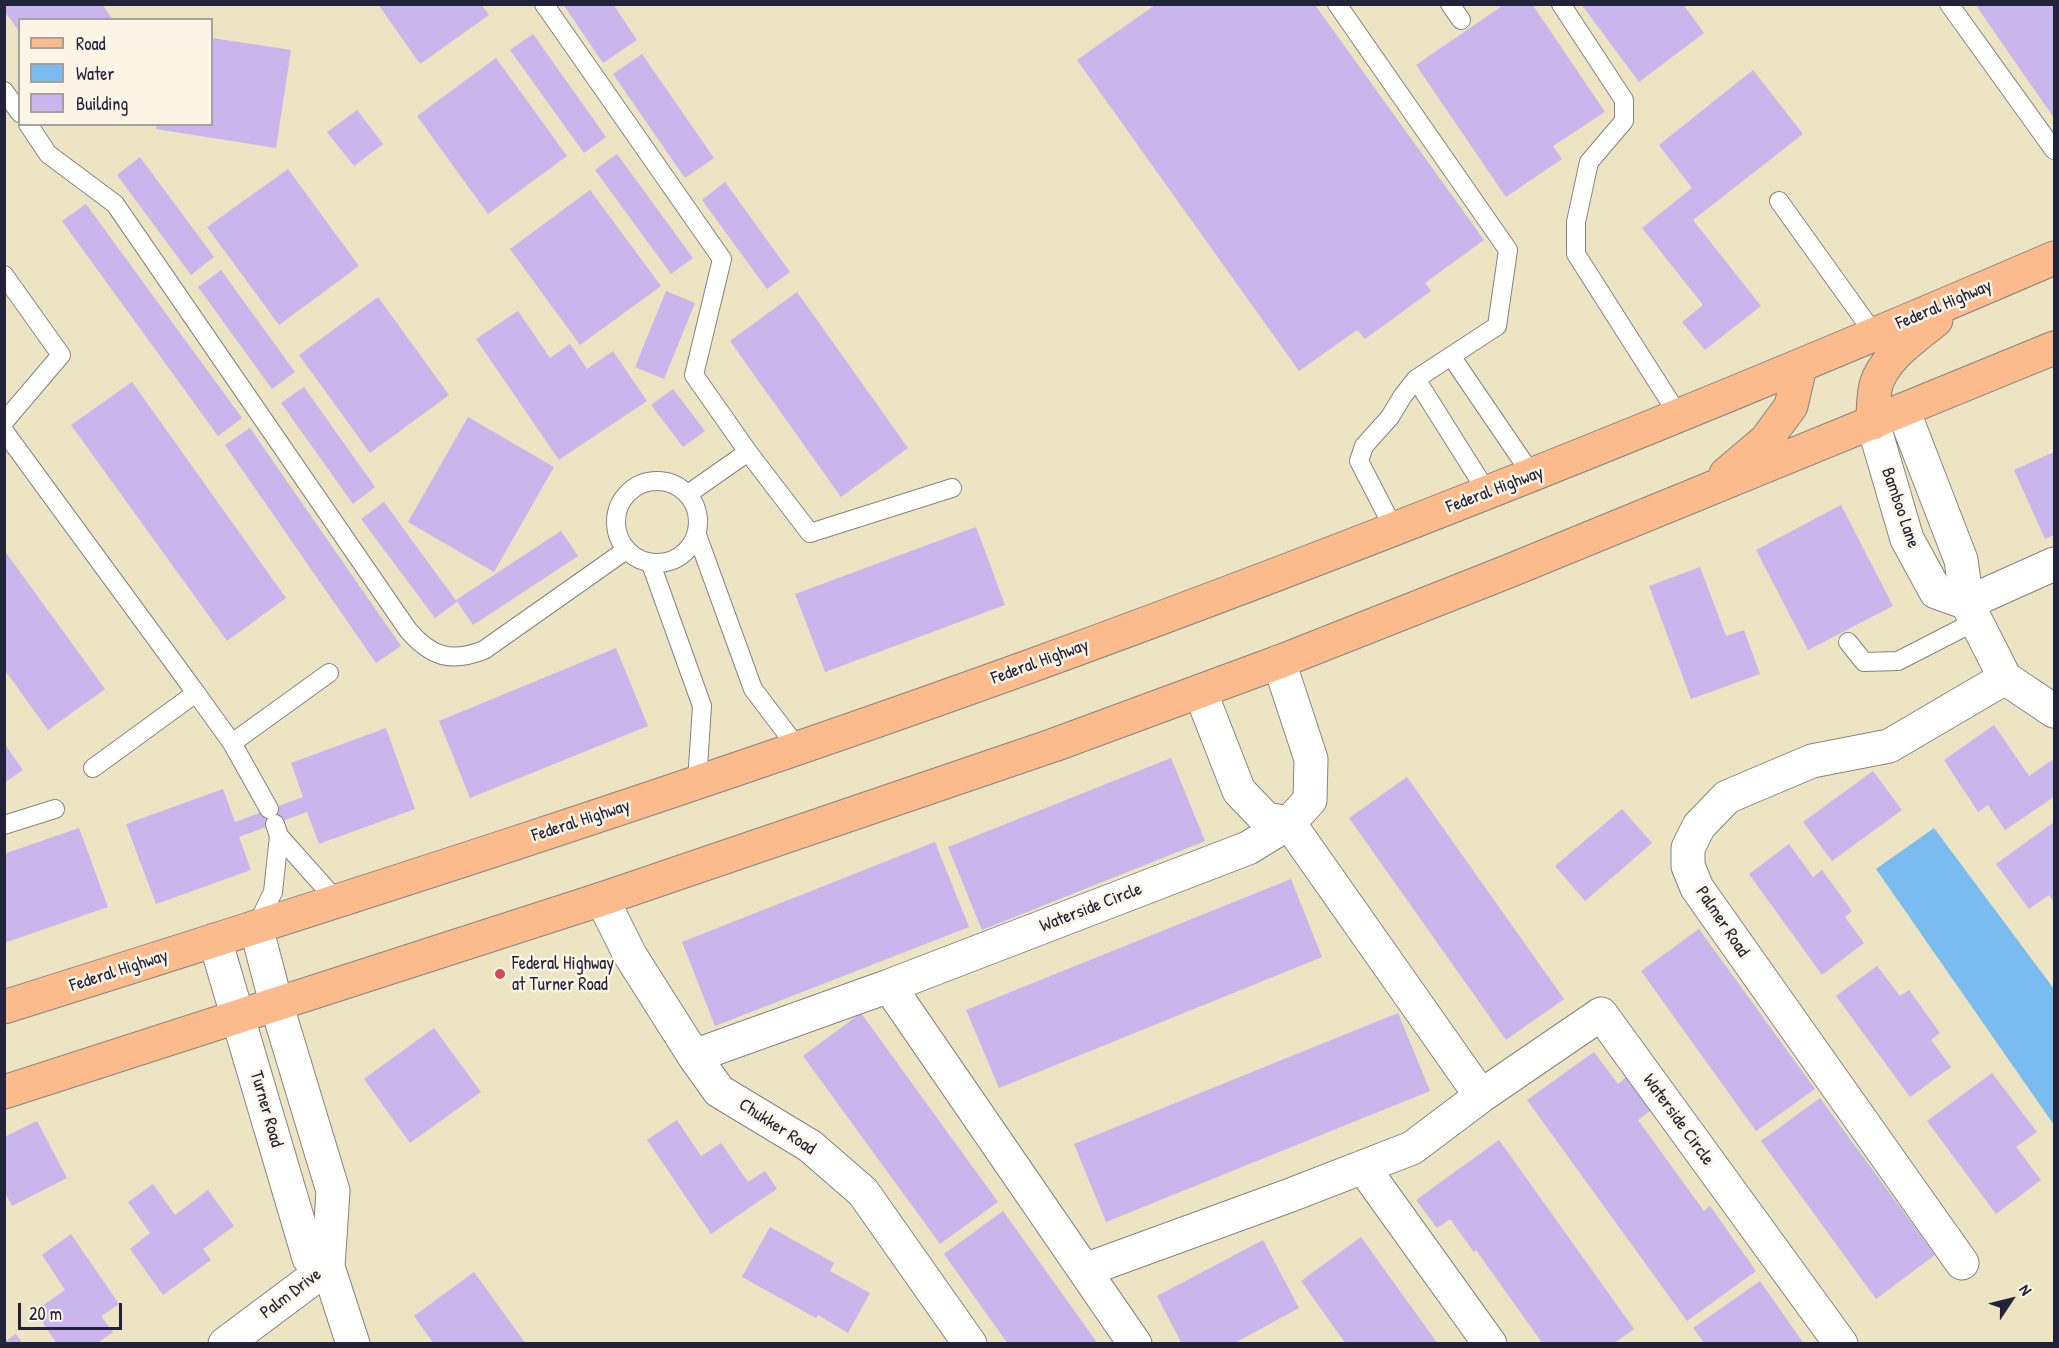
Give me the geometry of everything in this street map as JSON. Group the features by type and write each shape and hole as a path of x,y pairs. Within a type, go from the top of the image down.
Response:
{"main road":[{"name":"Federal Highway","path":"4,1007 697,782 1035,664 1532,475 1800,367 2055,258"},
{"path":"1873,423 1876,383 1890,359 1963,298"},
{"path":"4,1092 602,899 1054,746 1279,662 1707,491 2055,348"},
{"path":"1707,491 1766,440 1791,406 1800,367"}],"street":[{"name":"Bamboo Lane","path":"1903,410 1961,560 1971,612 2005,678 2055,711"},
{"name":"Bamboo Lane","path":"1873,423 1907,539 1936,592 1971,612"},
{"path":"1971,612 2055,564"},
{"name":"Waterside Circle","path":"694,1056 890,986 1248,848 1289,823 1310,800 1311,759 1279,662"},
{"name":"Palmer Road","path":"1962,1263 1697,888 1688,866 1688,848 1699,826 1727,797 1812,761 1889,746 2005,678"},
{"path":"1200,691 1239,791 1266,819 1289,823 1481,1096"},
{"name":"Chukker Road","path":"602,899 630,955 719,1091 810,1146 863,1192 970,1344"},
{"path":"256,927 276,1004 333,1191 328,1267 353,1344"},
{"name":"Turner Road","path":"215,940 309,1258 328,1267"},
{"path":"890,986 1135,1344"},
{"name":"Waterside Circle","path":"1085,1270 1412,1148 1481,1096 1602,1014 1841,1344"},
{"path":"1363,1167 1490,1344"},
{"name":"Palm Drive","path":"225,1344 328,1267"}],"lane":[{"path":"544,4 722,259 694,375 748,452 810,533 952,488"},
{"path":"1337,4 1508,250 1497,326 1416,379 1390,417 1364,446 1359,461 1394,529"},
{"path":"1450,4 1461,20"},
{"path":"1562,4 1624,100 1624,120 1589,162 1576,222 1576,254 1679,416"},
{"path":"1949,4 2055,150"},
{"path":"4,91 18,110"},
{"path":"29,126 48,154 115,204 419,643 434,653 451,657 468,656 484,650 626,550"},
{"path":"1779,201 1875,335"},
{"path":"4,275 61,356 4,422"},
{"path":"1451,356 1532,475"},
{"path":"1416,379 1487,492"},
{"path":"4,431 232,743 274,823 336,900"},
{"path":"688,494 748,452"},
{"path":"648,481 663,481 688,494 696,507 699,521 697,535 690,548 679,558 666,563 651,564 637,559 626,550 618,538 615,523 617,509 624,496 635,487 648,481"},
{"path":"697,535 753,688 797,747"},
{"path":"651,564 702,705 697,782"},
{"path":"1848,642 1864,662 1898,661 1971,612"},
{"path":"232,743 329,673"},
{"path":"93,768 196,693"},
{"path":"4,825 55,809"},
{"path":"256,927 273,892 274,823"}],"water":[{"path":"1934,828 2054,989 2054,1125 1876,869"}],"building":[{"path":"4,4 102,4 112,18 18,18 18,29 4,11"},
{"path":"378,4 481,4 489,15 420,64"},
{"path":"563,4 613,4 637,40 603,63"},
{"path":"1505,4 1532,4 1605,112 1553,146 1562,159 1506,197 1416,65"},
{"path":"1581,4 1683,4 1704,33 1639,82"},
{"path":"1975,4 2054,4 2054,118"},
{"path":"1155,5 1315,5 1484,240 1425,283 1431,291 1365,339 1357,330 1299,371 1077,60"},
{"path":"533,34 606,137 584,153 510,50"},
{"path":"213,38 291,50 276,148 156,129 157,126 213,126"},
{"path":"642,54 714,158 685,178 613,74"},
{"path":"496,58 567,156 488,214 417,116"},
{"path":"1753,70 1803,134 1693,220 1761,306 1705,350 1682,322 1703,305 1642,228 1692,188 1659,145"},
{"path":"357,110 383,144 354,166 327,132"},
{"path":"617,154 693,258 671,274 595,170"},
{"path":"140,157 214,257 191,275 117,175"},
{"path":"288,169 359,266 279,325 207,227"},
{"path":"725,182 790,272 767,289 702,200"},
{"path":"590,190 661,286 580,345 510,249"},
{"path":"86,204 242,418 218,436 62,221"},
{"path":"221,270 295,372 272,389 198,287"},
{"path":"666,291 695,303 664,379 635,367"},
{"path":"797,292 908,448 841,497 730,341"},
{"path":"378,297 449,395 370,453 299,355"},
{"path":"518,311 550,358 570,344 587,369 613,351 647,401 559,460 476,339"},
{"path":"132,382 286,598 227,641 71,425"},
{"path":"304,387 375,487 353,504 281,403"},
{"path":"673,389 705,431 683,447 651,405"},
{"path":"468,417 554,467 494,572 408,522"},
{"path":"250,428 401,646 376,663 225,445"},
{"path":"2054,452 2054,535 2045,539 2014,470"},
{"path":"384,502 457,602 435,618 361,519"},
{"path":"1841,505 1893,606 1808,650 1756,550"},
{"path":"976,527 1005,605 825,672 795,594"},
{"path":"561,531 578,556 473,625 456,600"},
{"path":"4,550 105,689 48,730 4,669"},
{"path":"1700,567 1726,636 1744,630 1760,674 1691,699 1649,586"},
{"path":"616,648 648,726 470,798 439,721"},
{"path":"1994,725 2029,776 2052,760 2054,763 2054,797 2005,830 1988,805 1978,812 1944,760"},
{"path":"386,728 415,809 319,844 307,812 239,837 251,870 156,904 126,824 223,789 235,822 303,797 291,763"},
{"path":"4,743 23,770 4,783"},
{"path":"1171,758 1205,841 982,930 948,847"},
{"path":"1873,771 1902,810 1832,861 1803,822"},
{"path":"1407,777 1564,999 1506,1040 1349,818"},
{"path":"1622,809 1652,843 1585,901 1555,866"},
{"path":"2054,822 2054,903 2049,895 2029,909 1996,864"},
{"path":"79,828 108,907 4,943 4,854"},
{"path":"935,842 969,927 715,1026 682,942"},
{"path":"1789,844 1813,877 1822,870 1852,911 1845,917 1864,943 1822,975 1749,874"},
{"path":"1291,879 1322,957 999,1088 966,1010"},
{"path":"1699,929 1815,1089 1756,1131 1641,971"},
{"path":"1877,966 1900,996 1909,990 1940,1033 1931,1040 1951,1067 1910,1097 1836,996"},
{"path":"861,1013 998,1202 940,1244 803,1056"},
{"path":"1398,1013 1430,1091 1106,1222 1074,1144"},
{"path":"434,1028 481,1092 410,1143 364,1079"},
{"path":"1594,1052 1618,1084 1626,1077 1650,1111 1638,1120 1704,1211 1710,1206 1756,1271 1687,1321 1527,1100"},
{"path":"1992,1073 2037,1132 2016,1147 2041,1180 1996,1214 1927,1121"},
{"path":"1820,1098 1935,1255 1876,1299 1761,1141"},
{"path":"677,1120 701,1156 721,1143 748,1182 765,1171 777,1189 711,1234 647,1140"},
{"path":"37,1121 67,1178 12,1206 4,1191 4,1137"},
{"path":"1499,1140 1634,1329 1613,1344 1543,1344 1476,1250 1474,1252 1450,1219 1437,1228 1416,1200"},
{"path":"153,1184 175,1215 208,1190 234,1226 203,1249 211,1260 163,1295 130,1249 150,1233 128,1202"},
{"path":"1003,1211 1098,1344 1008,1344 944,1254"},
{"path":"770,1227 834,1263 830,1271 870,1293 848,1333 818,1315 816,1318 742,1277"},
{"path":"71,1234 119,1304 101,1316 113,1332 96,1344 57,1344 35,1311 65,1290 42,1255"},
{"path":"1361,1237 1438,1344 1346,1344 1301,1281"},
{"path":"1263,1240 1299,1308 1233,1344 1182,1344 1157,1296"},
{"path":"474,1272 526,1344 434,1344 414,1316"},
{"path":"1760,1281 1804,1344 1705,1344 1693,1328"},
{"path":"16,1334 23,1344 4,1344 4,1342"}],"place":[{"name":"Federal Highway at Turner Road","path":"500,974"}]}
